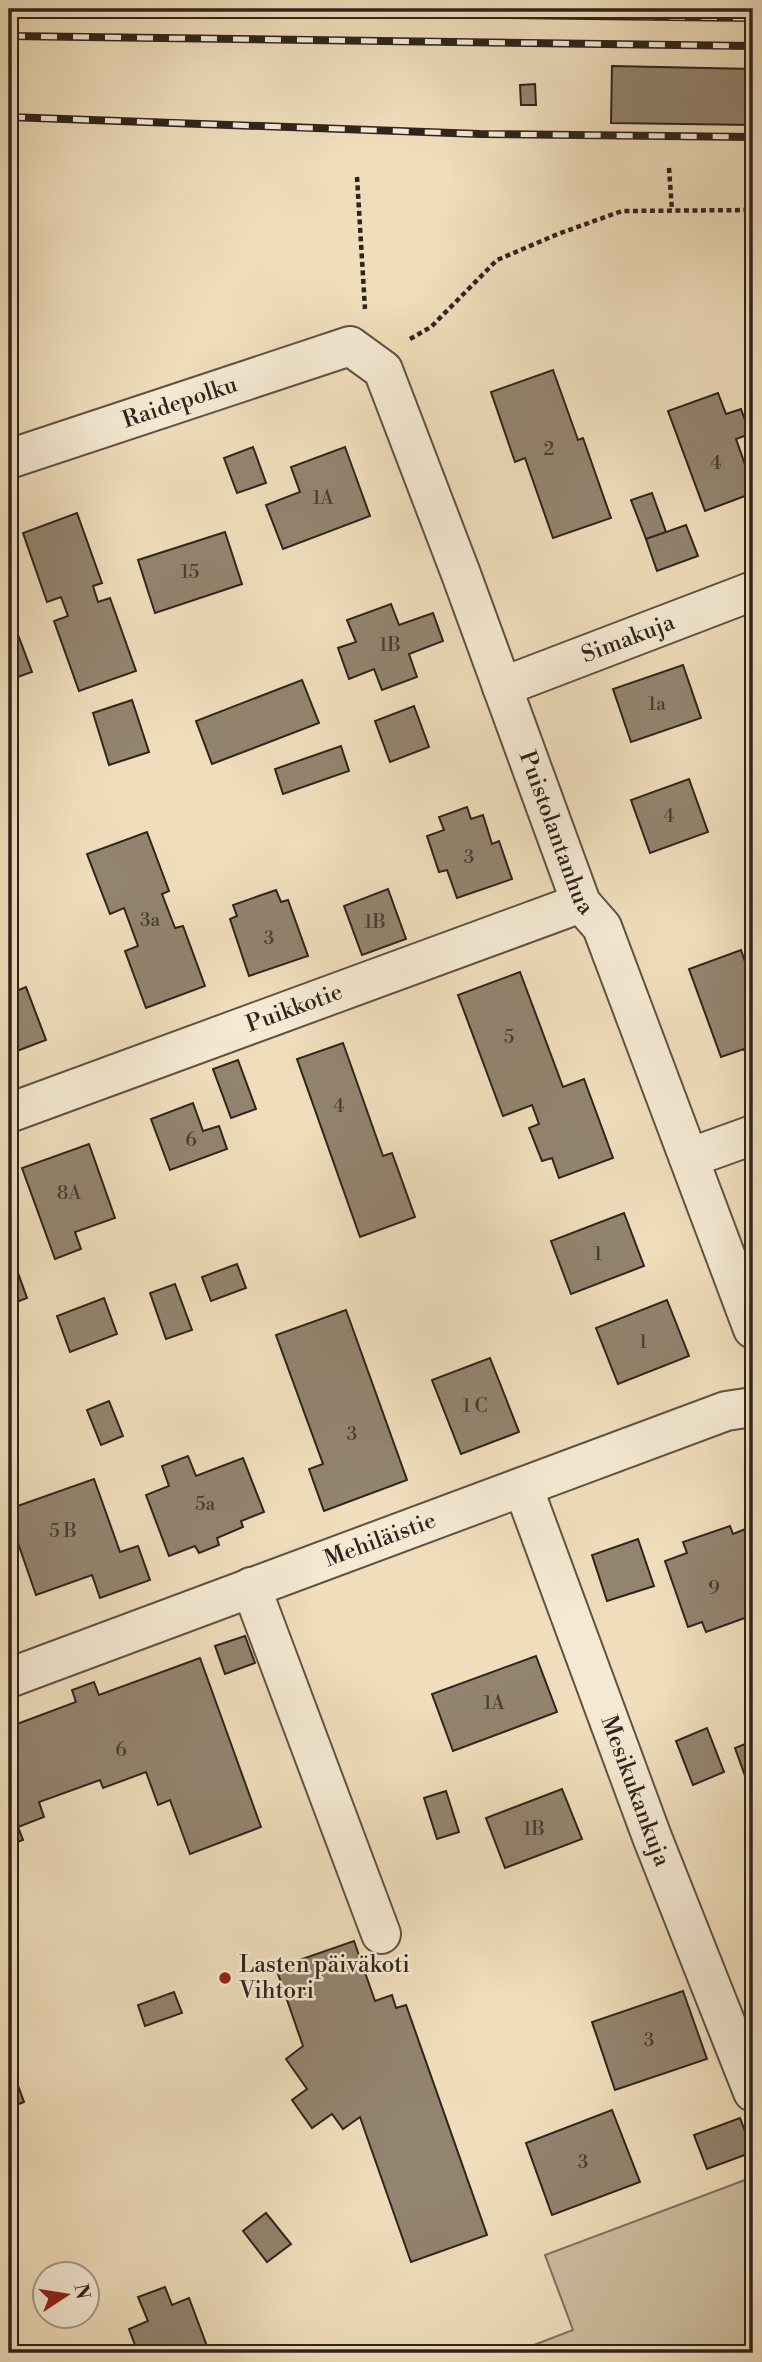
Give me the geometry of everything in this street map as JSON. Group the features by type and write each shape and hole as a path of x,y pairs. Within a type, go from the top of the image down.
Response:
{"street":[{"name":"Raidepolku","path":"9,459 358,329"},
{"name":"Puistolantanhua","path":"358,329 383,370 581,903 602,927 753,1329"},
{"name":"Simakuja","path":"502,687 753,591"},
{"name":"Puikkotie","path":"9,1112 581,903"},
{"path":"689,1158 753,1135"},
{"name":"Mehiläistie","path":"9,1678 726,1411 753,1407"},
{"name":"Mesikukankuja","path":"523,1487 652,1837 753,2092"},
{"path":"251,1587 381,1934"}],"path":[{"path":"669,168 672,210"},
{"path":"357,177 358,329"},
{"path":"412,337 431,327 497,260 558,234 622,211 753,210"},
{"path":"750,2353 747,2308 753,2295"}],"shaded area":[{"path":"753,2177 753,2353 513,2353 573,2330 545,2255"}],"building":[{"path":"612,66 753,69 753,125 611,123"},
{"path":"535,84 536,105 521,105 520,85"},
{"path":"553,370 578,440 583,438 611,518 553,538 525,458 515,462 491,392"},
{"path":"718,393 726,414 741,409 750,434 736,439 753,493 705,511 668,411"},
{"path":"253,447 266,483 237,493 224,458"},
{"path":"345,447 370,516 283,549 266,505 300,492 291,467"},
{"path":"652,493 666,532 646,539 631,500"},
{"path":"77,513 102,583 93,586 98,602 110,598 136,671 79,691 54,621 68,616 61,597 47,602 23,533"},
{"path":"686,525 698,556 657,571 646,539"},
{"path":"225,532 242,584 155,613 138,560"},
{"path":"391,604 399,625 433,613 443,641 409,654 417,677 382,690 374,669 349,679 338,648 356,642 347,620"},
{"path":"9,611 32,672 9,680"},
{"path":"683,665 701,718 631,742 613,689"},
{"path":"302,680 319,723 212,764 196,721"},
{"path":"132,700 149,752 109,765 93,713"},
{"path":"414,706 429,747 390,762 375,721"},
{"path":"341,746 349,771 283,794 275,769"},
{"path":"689,779 708,832 650,853 631,800"},
{"path":"467,807 471,819 483,815 492,844 499,841 512,879 457,898 447,870 439,872 427,836 444,830 439,817"},
{"path":"147,832 169,891 162,894 175,928 183,926 205,986 146,1008 125,951 138,946 124,908 110,914 87,854"},
{"path":"388,889 406,939 362,955 344,906"},
{"path":"276,890 281,902 288,900 308,956 249,976 230,919 237,916 233,905"},
{"path":"741,950 753,985 753,1076 744,1049 721,1057 689,969"},
{"path":"520,972 563,1087 584,1079 613,1158 559,1178 552,1158 542,1161 529,1128 539,1124 532,1105 503,1116 458,995"},
{"path":"26,987 46,1040 9,1054 9,994"},
{"path":"343,1043 383,1156 392,1153 415,1217 360,1237 297,1059"},
{"path":"238,1060 256,1109 231,1118 213,1069"},
{"path":"193,1103 203,1131 219,1126 227,1149 170,1170 151,1119"},
{"path":"89,1144 115,1218 75,1232 81,1249 55,1259 22,1168"},
{"path":"624,1213 644,1266 571,1294 551,1241"},
{"path":"9,1248 27,1298 9,1305"},
{"path":"237,1264 246,1288 211,1301 202,1277"},
{"path":"175,1284 192,1330 166,1339 150,1293"},
{"path":"104,1298 117,1334 70,1352 57,1316"},
{"path":"667,1300 689,1356 618,1384 596,1328"},
{"path":"346,1310 407,1480 324,1511 309,1469 323,1464 276,1335"},
{"path":"490,1358 519,1432 461,1454 432,1380"},
{"path":"109,1401 123,1436 101,1445 87,1410"},
{"path":"188,1456 196,1476 243,1458 264,1512 241,1521 243,1527 217,1538 219,1545 199,1553 195,1546 169,1556 146,1495 169,1486 162,1466"},
{"path":"94,1479 120,1552 138,1546 150,1580 100,1598 92,1575 36,1595 9,1517 9,1509"},
{"path":"730,1526 733,1534 753,1526 753,1615 706,1632 702,1622 688,1627 665,1561 687,1553 683,1542"},
{"path":"638,1539 654,1586 607,1601 592,1555"},
{"path":"245,1636 255,1663 225,1674 215,1646"},
{"path":"536,1656 557,1712 453,1751 432,1694"},
{"path":"200,1658 261,1827 190,1854 170,1800 158,1805 146,1772 103,1788 100,1780 39,1802 44,1817 18,1827 23,1840 9,1845 9,1727 76,1702 72,1690 94,1682 99,1695"},
{"path":"707,1728 724,1772 693,1785 676,1741"},
{"path":"753,1741 753,1798 735,1748"},
{"path":"562,1789 582,1839 505,1868 486,1818"},
{"path":"446,1791 459,1832 437,1839 424,1798"},
{"path":"354,1941 375,2001 392,1995 396,2008 406,2005 487,2235 411,2262 360,2117 343,2129 332,2114 312,2128 292,2100 307,2089 286,2059 303,2046 276,1968"},
{"path":"683,1991 707,2059 615,2090 592,2022"},
{"path":"174,1992 182,2013 145,2026 138,2005"},
{"path":"9,2061 24,2102 9,2108"},
{"path":"612,2110 640,2182 552,2215 526,2143"},
{"path":"740,2118 753,2152 707,2169 694,2135"},
{"path":"266,2213 291,2244 267,2262 243,2231"},
{"path":"165,2287 172,2305 189,2298 208,2349 202,2353 138,2353 129,2329 148,2321 138,2297"}],"railway":[{"path":"29,9 753,18"},
{"path":"9,36 753,46"},
{"path":"9,117 480,134 753,137"}],"place":[{"name":"Lasten päiväkoti Vihtori","path":"225,1978"}]}
